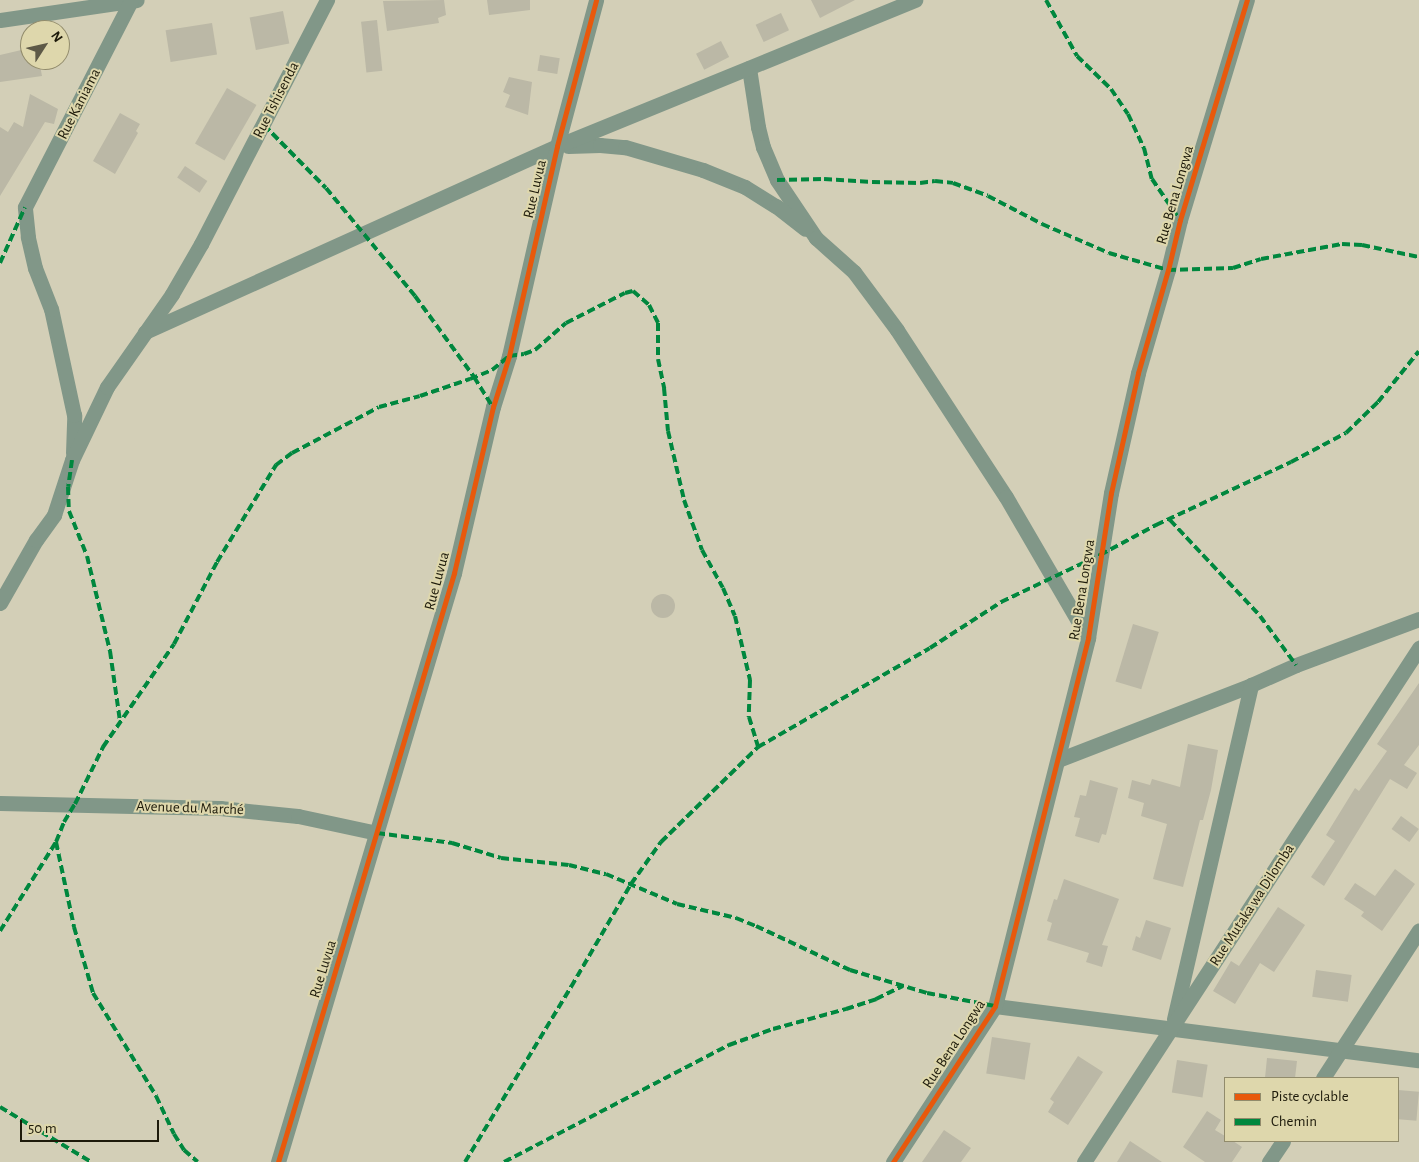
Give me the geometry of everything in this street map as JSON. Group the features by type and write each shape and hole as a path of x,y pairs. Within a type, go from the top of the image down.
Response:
{"street":[{"name":"Rue Tshisenda","path":"72,460 107,387 172,294 327,0"},
{"name":"Rue Luvua","path":"278,1162 454,573 493,408 509,356 557,146 596,0"},
{"path":"145,332 557,146 915,0"},
{"name":"Rue Bena Longwa","path":"893,1162 995,1006 1088,638 1111,492 1138,373 1168,270 1180,220 1247,0"},
{"path":"0,20 134,1"},
{"name":"Rue Kaniama","path":"72,460 74,415 51,309 36,268 28,237 26,207 134,1"},
{"path":"749,68 758,127 766,155 777,180 816,238"},
{"path":"557,146 600,145 625,147 703,170 745,187 776,206 854,272 897,330 1006,497 1088,638"},
{"path":"0,603 36,540 54,515 72,460"},
{"path":"1058,760 1251,685 1296,665 1419,619"},
{"name":"Rue Mutaka wa Dilomba","path":"1084,1162 1419,648"},
{"path":"1171,1030 1251,685"},
{"name":"Avenue du Marché","path":"0,803 220,808 298,816 377,833"},
{"path":"1324,1077 1419,930"},
{"path":"995,1006 1171,1030 1419,1060"},
{"path":"1269,1162 1282,1142"}],"building":[{"path":"444,0 446,15 438,18 439,23 387,31 383,1"},
{"path":"487,0 530,0 530,10 489,15"},
{"path":"811,0 855,0 820,18"},
{"path":"283,11 289,43 256,50 250,17"},
{"path":"781,13 789,30 764,42 756,25"},
{"path":"377,20 382,71 366,72 361,22"},
{"path":"212,23 217,55 171,62 166,30"},
{"path":"721,41 729,57 704,70 696,54"},
{"path":"20,50 20,70 41,70 42,76 0,82 0,55"},
{"path":"540,55 560,58 557,74 537,71"},
{"path":"509,77 532,82 528,115 505,107 510,95 503,92"},
{"path":"227,88 256,105 224,160 195,143"},
{"path":"30,94 58,109 54,124 45,122 0,196 0,127 8,132 14,122 23,127"},
{"path":"120,113 140,124 136,131 138,133 115,174 93,161"},
{"path":"185,166 207,181 200,193 177,178"},
{"path":"663,594 668,595 674,601 674,611 668,617 663,618 658,617 652,611 651,606 652,601 658,595"},
{"path":"1133,624 1159,632 1141,689 1115,681"},
{"path":"1419,683 1419,745 1404,765 1417,773 1407,789 1390,779 1324,886 1311,877 1335,841 1326,835 1355,788 1359,791 1387,751 1377,744"},
{"path":"1188,744 1218,750 1211,790 1203,820 1200,820 1183,887 1153,879 1167,824 1141,816 1144,803 1128,798 1132,780 1150,785 1152,779 1180,787"},
{"path":"1090,780 1118,788 1106,835 1102,834 1099,843 1075,836 1080,818 1074,817 1080,795 1086,796"},
{"path":"1401,816 1419,829 1409,842 1392,829"},
{"path":"1395,869 1415,884 1382,931 1361,916 1364,912 1344,899 1355,883 1375,896"},
{"path":"1064,879 1119,899 1102,945 1108,946 1102,967 1086,962 1089,953 1047,940 1052,923 1047,921 1054,899 1057,900"},
{"path":"1278,907 1305,925 1274,972 1260,963 1235,1004 1213,991 1231,961 1239,966"},
{"path":"1146,920 1171,928 1161,960 1132,950 1136,936 1140,938"},
{"path":"1316,970 1352,975 1348,1002 1312,997"},
{"path":"992,1037 1031,1043 1025,1080 986,1074"},
{"path":"1078,1056 1103,1072 1068,1125 1048,1112 1054,1102 1050,1099"},
{"path":"1267,1058 1297,1061 1295,1077 1265,1077"},
{"path":"1177,1060 1208,1065 1202,1097 1172,1093"},
{"path":"1399,1090 1419,1092 1416,1121 1399,1119"},
{"path":"1207,1111 1221,1120 1215,1130 1224,1135 1224,1142 1234,1142 1242,1147 1232,1162 1205,1162 1183,1147"},
{"path":"944,1130 971,1148 961,1162 922,1162"},
{"path":"1130,1141 1162,1162 1117,1162"}],"marked path":[{"path":"1046,0 1077,56 1111,89 1128,114 1144,148 1152,179 1180,220"},
{"path":"264,125 326,188 415,296 474,377 493,407"},
{"path":"777,180 824,179 872,182 920,183 935,181 953,183 988,196 1042,224 1109,253 1168,270 1233,268 1261,259 1342,244 1362,245 1419,257"},
{"path":"0,263 25,207"},
{"path":"0,931 56,842 64,822 103,747 174,644 217,562 276,465 292,453 379,407 420,396 470,379 492,370 509,356 535,350 566,323 625,293 633,291 649,305 658,323 658,359 664,388 668,431 684,500 702,550 723,588 735,616 750,680 749,717 758,747"},
{"path":"465,1162 631,884 661,842 758,747 930,648 1001,602 1100,555 1156,525 1291,462 1346,433 1378,402 1419,351"},
{"path":"72,460 68,487 69,511 87,556 110,651 120,721"},
{"path":"1170,520 1260,616 1296,665"},
{"path":"377,833 452,843 501,858 569,865 606,874 677,904 736,918 850,970 927,993 995,1006"},
{"path":"56,842 74,927 93,993 156,1096 174,1134 184,1150 198,1162"},
{"path":"504,1162 729,1045 773,1029 876,999 903,986"},
{"path":"0,1107 91,1162"}],"cycle path":[{"path":"278,1162 454,573 493,407 509,356 557,146 596,0"},
{"path":"893,1162 995,1006 1088,638 1111,493 1138,373 1168,270 1180,220 1247,0"}]}
